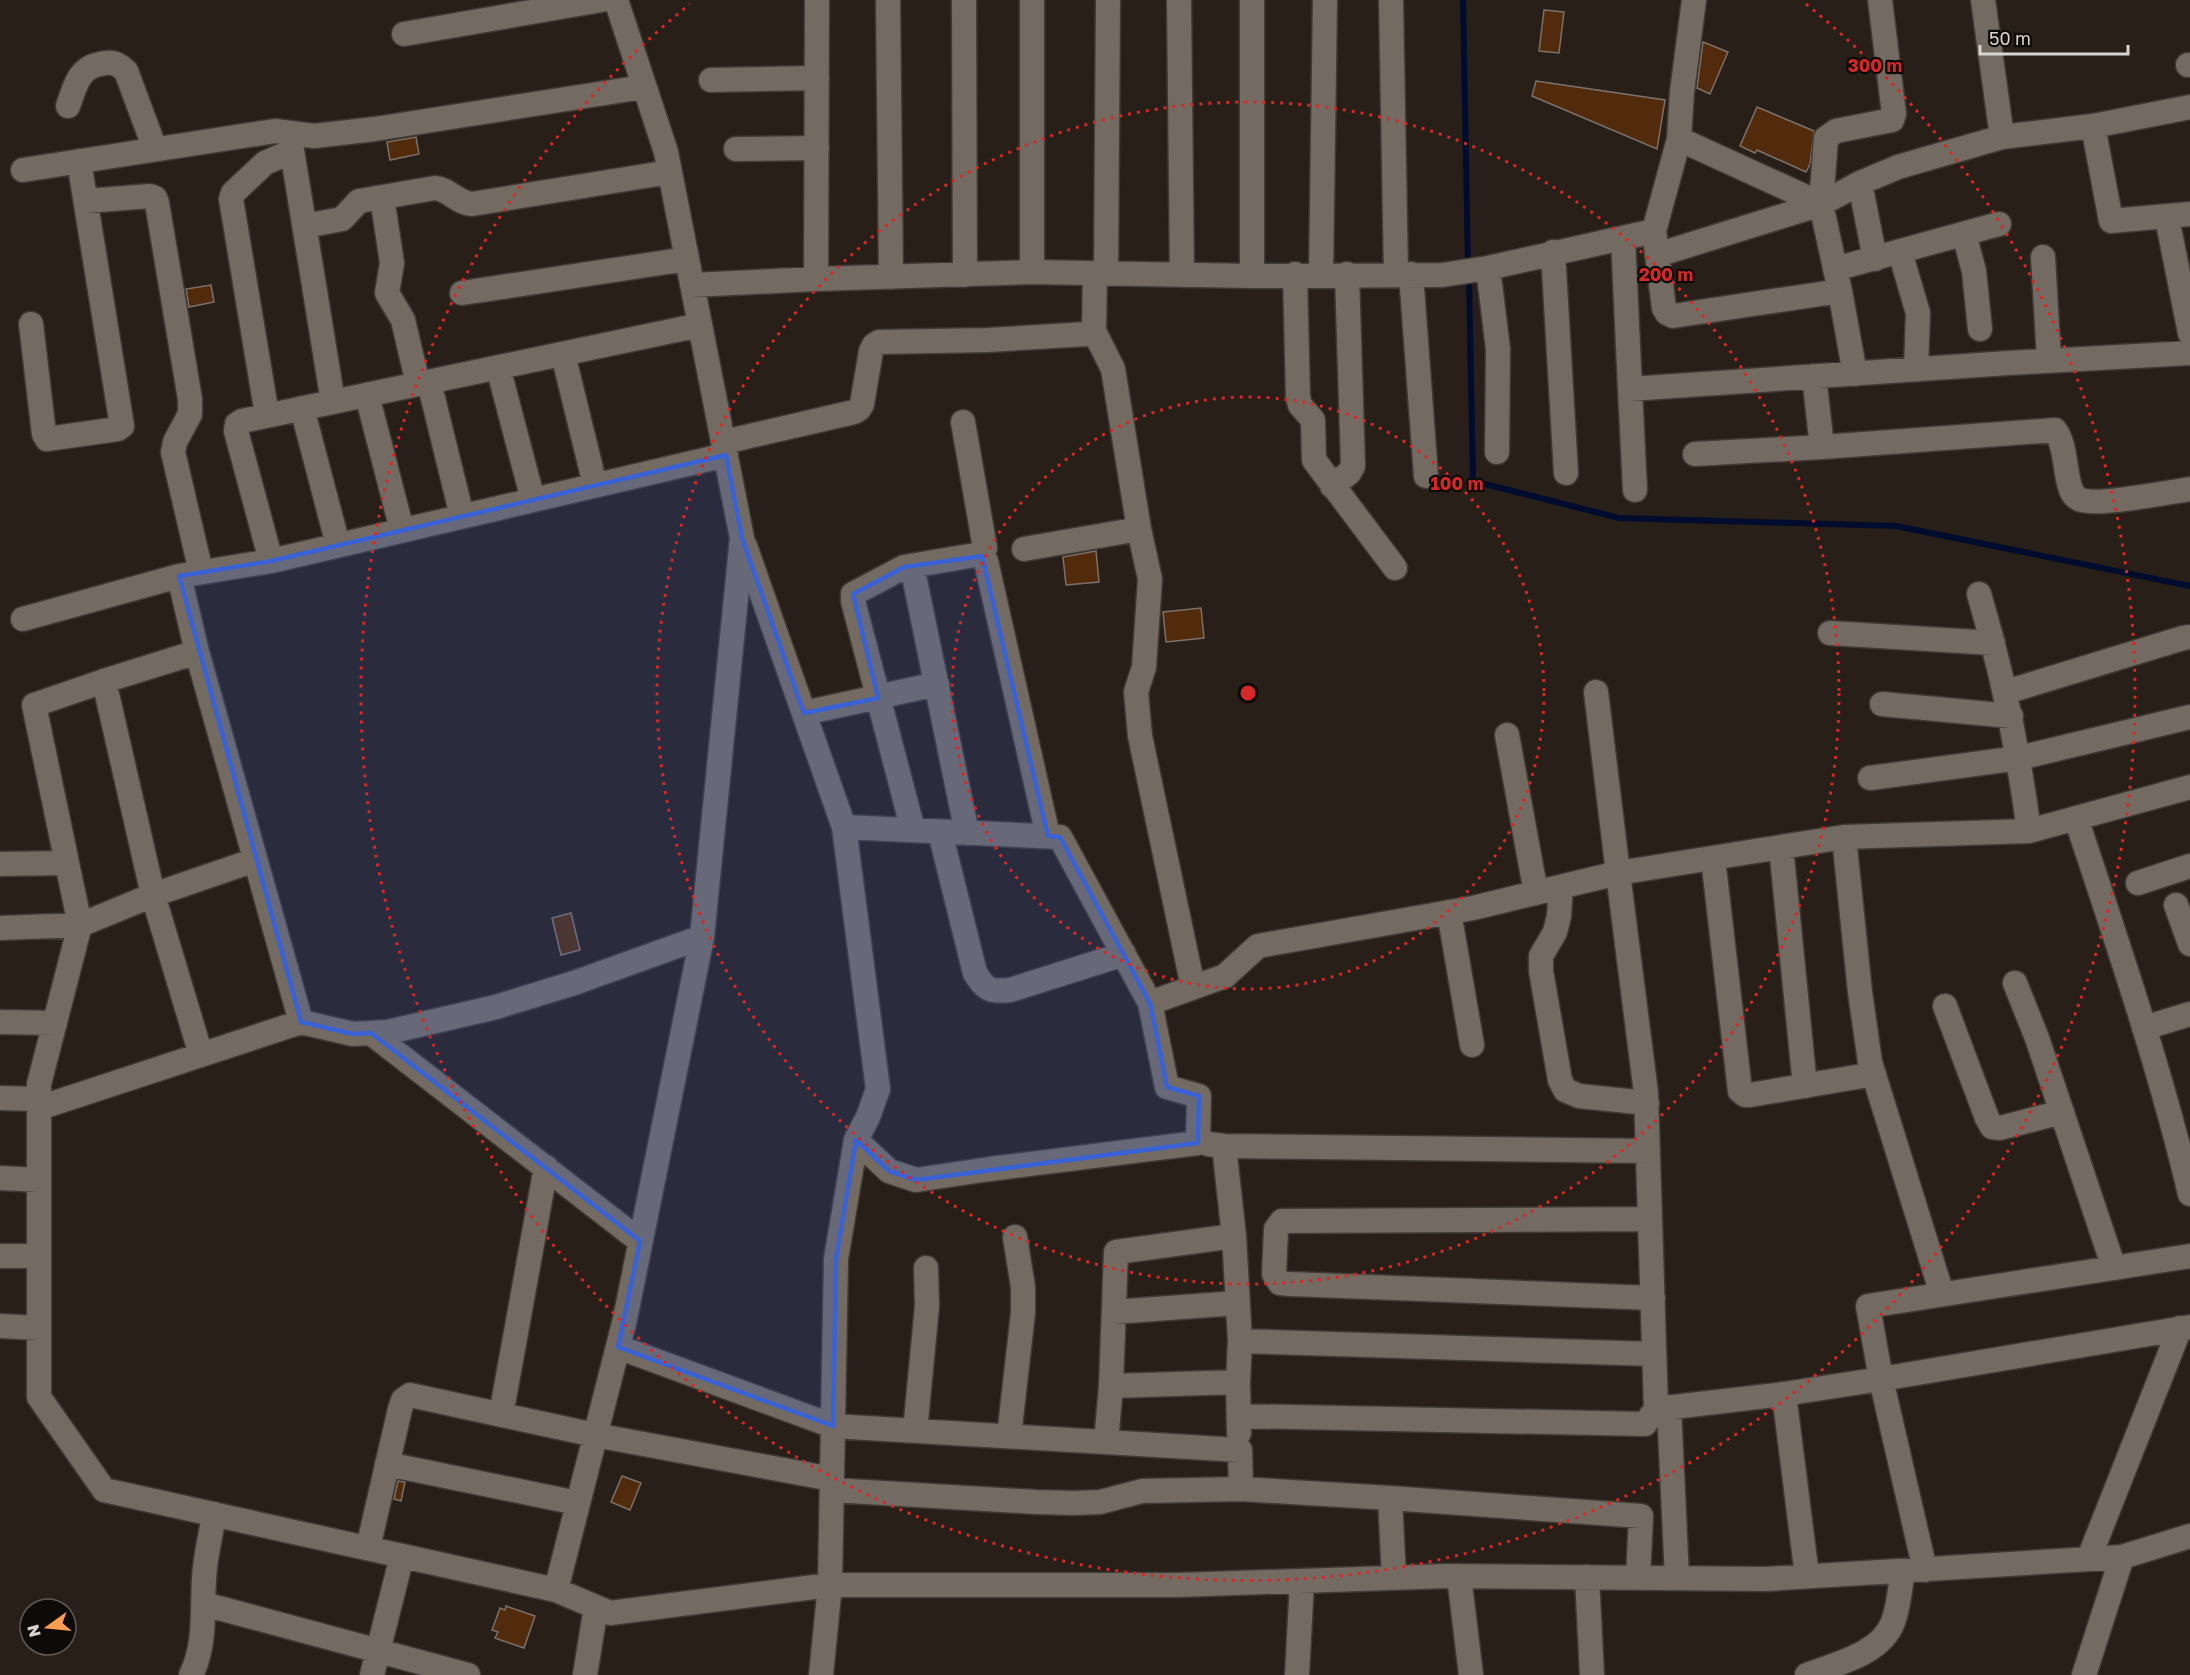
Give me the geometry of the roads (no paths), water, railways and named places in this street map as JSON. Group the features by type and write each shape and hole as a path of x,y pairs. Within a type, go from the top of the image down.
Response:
{"street":[{"path":"404,34 601,0"},
{"path":"616,0 666,152 742,538 844,827 878,1089 868,1117 856,1140 836,1259 830,1585 821,1675"},
{"path":"816,279 817,0"},
{"path":"888,0 891,277"},
{"path":"964,0 965,275"},
{"path":"1032,0 1032,272"},
{"path":"1108,0 1101,273 1094,332 1113,369 1150,590 1144,667 1136,692 1137,709 1140,736 1193,987"},
{"path":"1179,0 1182,275"},
{"path":"1252,0 1252,276"},
{"path":"1321,274 1325,0"},
{"path":"1392,0 1404,274 1426,476"},
{"path":"1694,0 1682,92 1679,139 1654,231 1664,308 1667,313 1673,316 1837,280 1875,259 1999,224"},
{"path":"1855,374 1821,204 1826,138 1836,131 1892,120 1880,0"},
{"path":"1983,0 2002,137"},
{"path":"68,106 78,76 84,70 92,65 111,62 118,64 126,70 155,149"},
{"path":"711,80 817,78"},
{"path":"267,416 231,199 233,193 265,163 290,142 314,136 375,129 643,87"},
{"path":"1657,255 1821,204 1860,183 1898,167 2002,137 2093,126 2190,107"},
{"path":"2093,126 2111,221 2178,216 2190,333"},
{"path":"23,170 275,130 290,142 333,402"},
{"path":"1679,139 1821,204"},
{"path":"736,149 817,148"},
{"path":"31,324 44,434 47,439 118,429 122,426 79,162"},
{"path":"305,226 342,219 359,201 439,188 472,204 670,172"},
{"path":"1860,183 1875,259"},
{"path":"86,201 150,196 155,198 157,203 190,399 190,414 175,442 173,452 190,574 197,652 301,1022"},
{"path":"382,197 392,263 387,293 403,320 462,516"},
{"path":"692,285 1032,272 1252,276 1442,274 1481,269 1654,231"},
{"path":"1964,234 1974,271 1980,329"},
{"path":"1623,238 1635,490"},
{"path":"1553,252 1566,473"},
{"path":"1900,252 1918,313 1916,369"},
{"path":"2043,257 2049,360"},
{"path":"462,293 687,259"},
{"path":"1481,269 1498,349 1497,452"},
{"path":"1295,274 1298,398 1300,405 1313,420 1314,460 1395,568"},
{"path":"1332,486 1349,473 1353,466 1347,274"},
{"path":"271,561 236,431 237,424 242,421 700,325"},
{"path":"23,619 190,574 271,561 594,485 854,412 860,409 871,351 879,342 988,340 1094,332"},
{"path":"1630,389 2049,360 2190,353"},
{"path":"563,354 594,485"},
{"path":"498,367 533,500"},
{"path":"1814,376 1822,447"},
{"path":"367,395 402,530"},
{"path":"302,408 338,545"},
{"path":"963,422 985,548 982,556"},
{"path":"1695,454 2055,430 2070,490 2076,498 2082,501 2098,502 2190,489"},
{"path":"1024,549 1139,529"},
{"path":"556,1590 618,1347 702,937 742,538"},
{"path":"913,830 853,594 898,570 975,555 982,556 986,561 1048,836"},
{"path":"912,566 967,833"},
{"path":"1979,594 2006,692 2019,758 2029,831"},
{"path":"1830,633 1994,643"},
{"path":"2006,692 2183,638 2190,638"},
{"path":"197,652 34,705 80,925 39,1084 39,1397 104,1490 556,1590 610,1613 830,1585 1178,1585 1458,1576 1766,1579 2122,1557 2190,1536"},
{"path":"104,681 153,895 201,1055"},
{"path":"804,713 937,684"},
{"path":"1596,692 1647,1103 1654,1354 1662,1408 1677,1578"},
{"path":"1882,704 2011,716"},
{"path":"1870,778 2019,758 2190,717"},
{"path":"1508,735 1536,893"},
{"path":"1150,1003 1225,976 1258,946 1449,912 1618,873 1844,837 2029,831 2190,786"},
{"path":"2076,818 2144,1028 2178,1143 2190,1194"},
{"path":"844,827 1060,837 1150,1003 1167,1087 1199,1096 1198,1143"},
{"path":"940,832 975,973 984,988 996,992 1010,990 1124,954"},
{"path":"1844,837 1860,992 1874,1074 1942,1294"},
{"path":"1781,847 1805,1086"},
{"path":"1713,858 1740,1091 1745,1095 1750,1095 1874,1074"},
{"path":"0,928 80,925 153,895 255,860"},
{"path":"0,864 67,863"},
{"path":"2138,883 2190,866"},
{"path":"1561,886 1559,916 1555,932 1541,956 1541,971 1560,1080 1565,1090 1579,1096 1647,1103"},
{"path":"2176,905 2190,944"},
{"path":"1449,912 1472,1045"},
{"path":"0,1098 39,1103 201,1055 301,1022 353,1034 387,1032 496,1007 574,983 702,937"},
{"path":"2015,983 2062,1112 2114,1268"},
{"path":"1945,1005 1992,1127 2000,1128 2062,1112"},
{"path":"2144,1028 2190,1014"},
{"path":"0,1022 55,1023"},
{"path":"371,1033 640,1241"},
{"path":"856,1140 889,1171 916,1180 1198,1143 1224,1146 1648,1151"},
{"path":"1224,1146 1234,1236 1240,1341 1238,1382 1241,1489"},
{"path":"501,1415 546,1167"},
{"path":"0,1178 39,1180"},
{"path":"1650,1219 1282,1221 1276,1229 1274,1274 1280,1283 1290,1284 1653,1298"},
{"path":"1106,1442 1111,1386 1116,1252 1234,1236"},
{"path":"1009,1436 1023,1313 1023,1287 1015,1237"},
{"path":"0,1256 39,1256"},
{"path":"1807,1675 1853,1658 1882,1641 1893,1622 1914,1570 1868,1306 2190,1256"},
{"path":"915,1431 926,1318 926,1268"},
{"path":"1114,1312 1237,1304"},
{"path":"0,1326 39,1328"},
{"path":"1239,1416 1646,1425 1662,1408 1784,1394 1881,1379 2185,1327"},
{"path":"2089,1558 2185,1327"},
{"path":"1240,1341 1654,1354"},
{"path":"618,1347 833,1426 1240,1450"},
{"path":"1111,1386 1238,1382"},
{"path":"1784,1394 1807,1576"},
{"path":"368,1548 400,1409 404,1400 411,1395 832,1484 1036,1502 1074,1503 1100,1502 1142,1491 1241,1489 1641,1516 1638,1578"},
{"path":"387,1464 577,1503"},
{"path":"1390,1498 1394,1578"},
{"path":"191,1675 197,1663 203,1636 204,1576 214,1514"},
{"path":"372,1675 402,1556"},
{"path":"2084,1675 2122,1557"},
{"path":"1458,1576 1471,1675"},
{"path":"1587,1577 1592,1675"},
{"path":"1298,1675 1302,1581"},
{"path":"204,1604 468,1675"},
{"path":"585,1675 596,1607"}],"waterway":[{"path":"1463,0 1468,266"},
{"path":"1469,277 1473,481 1619,518 1896,526 2190,586"}]}
